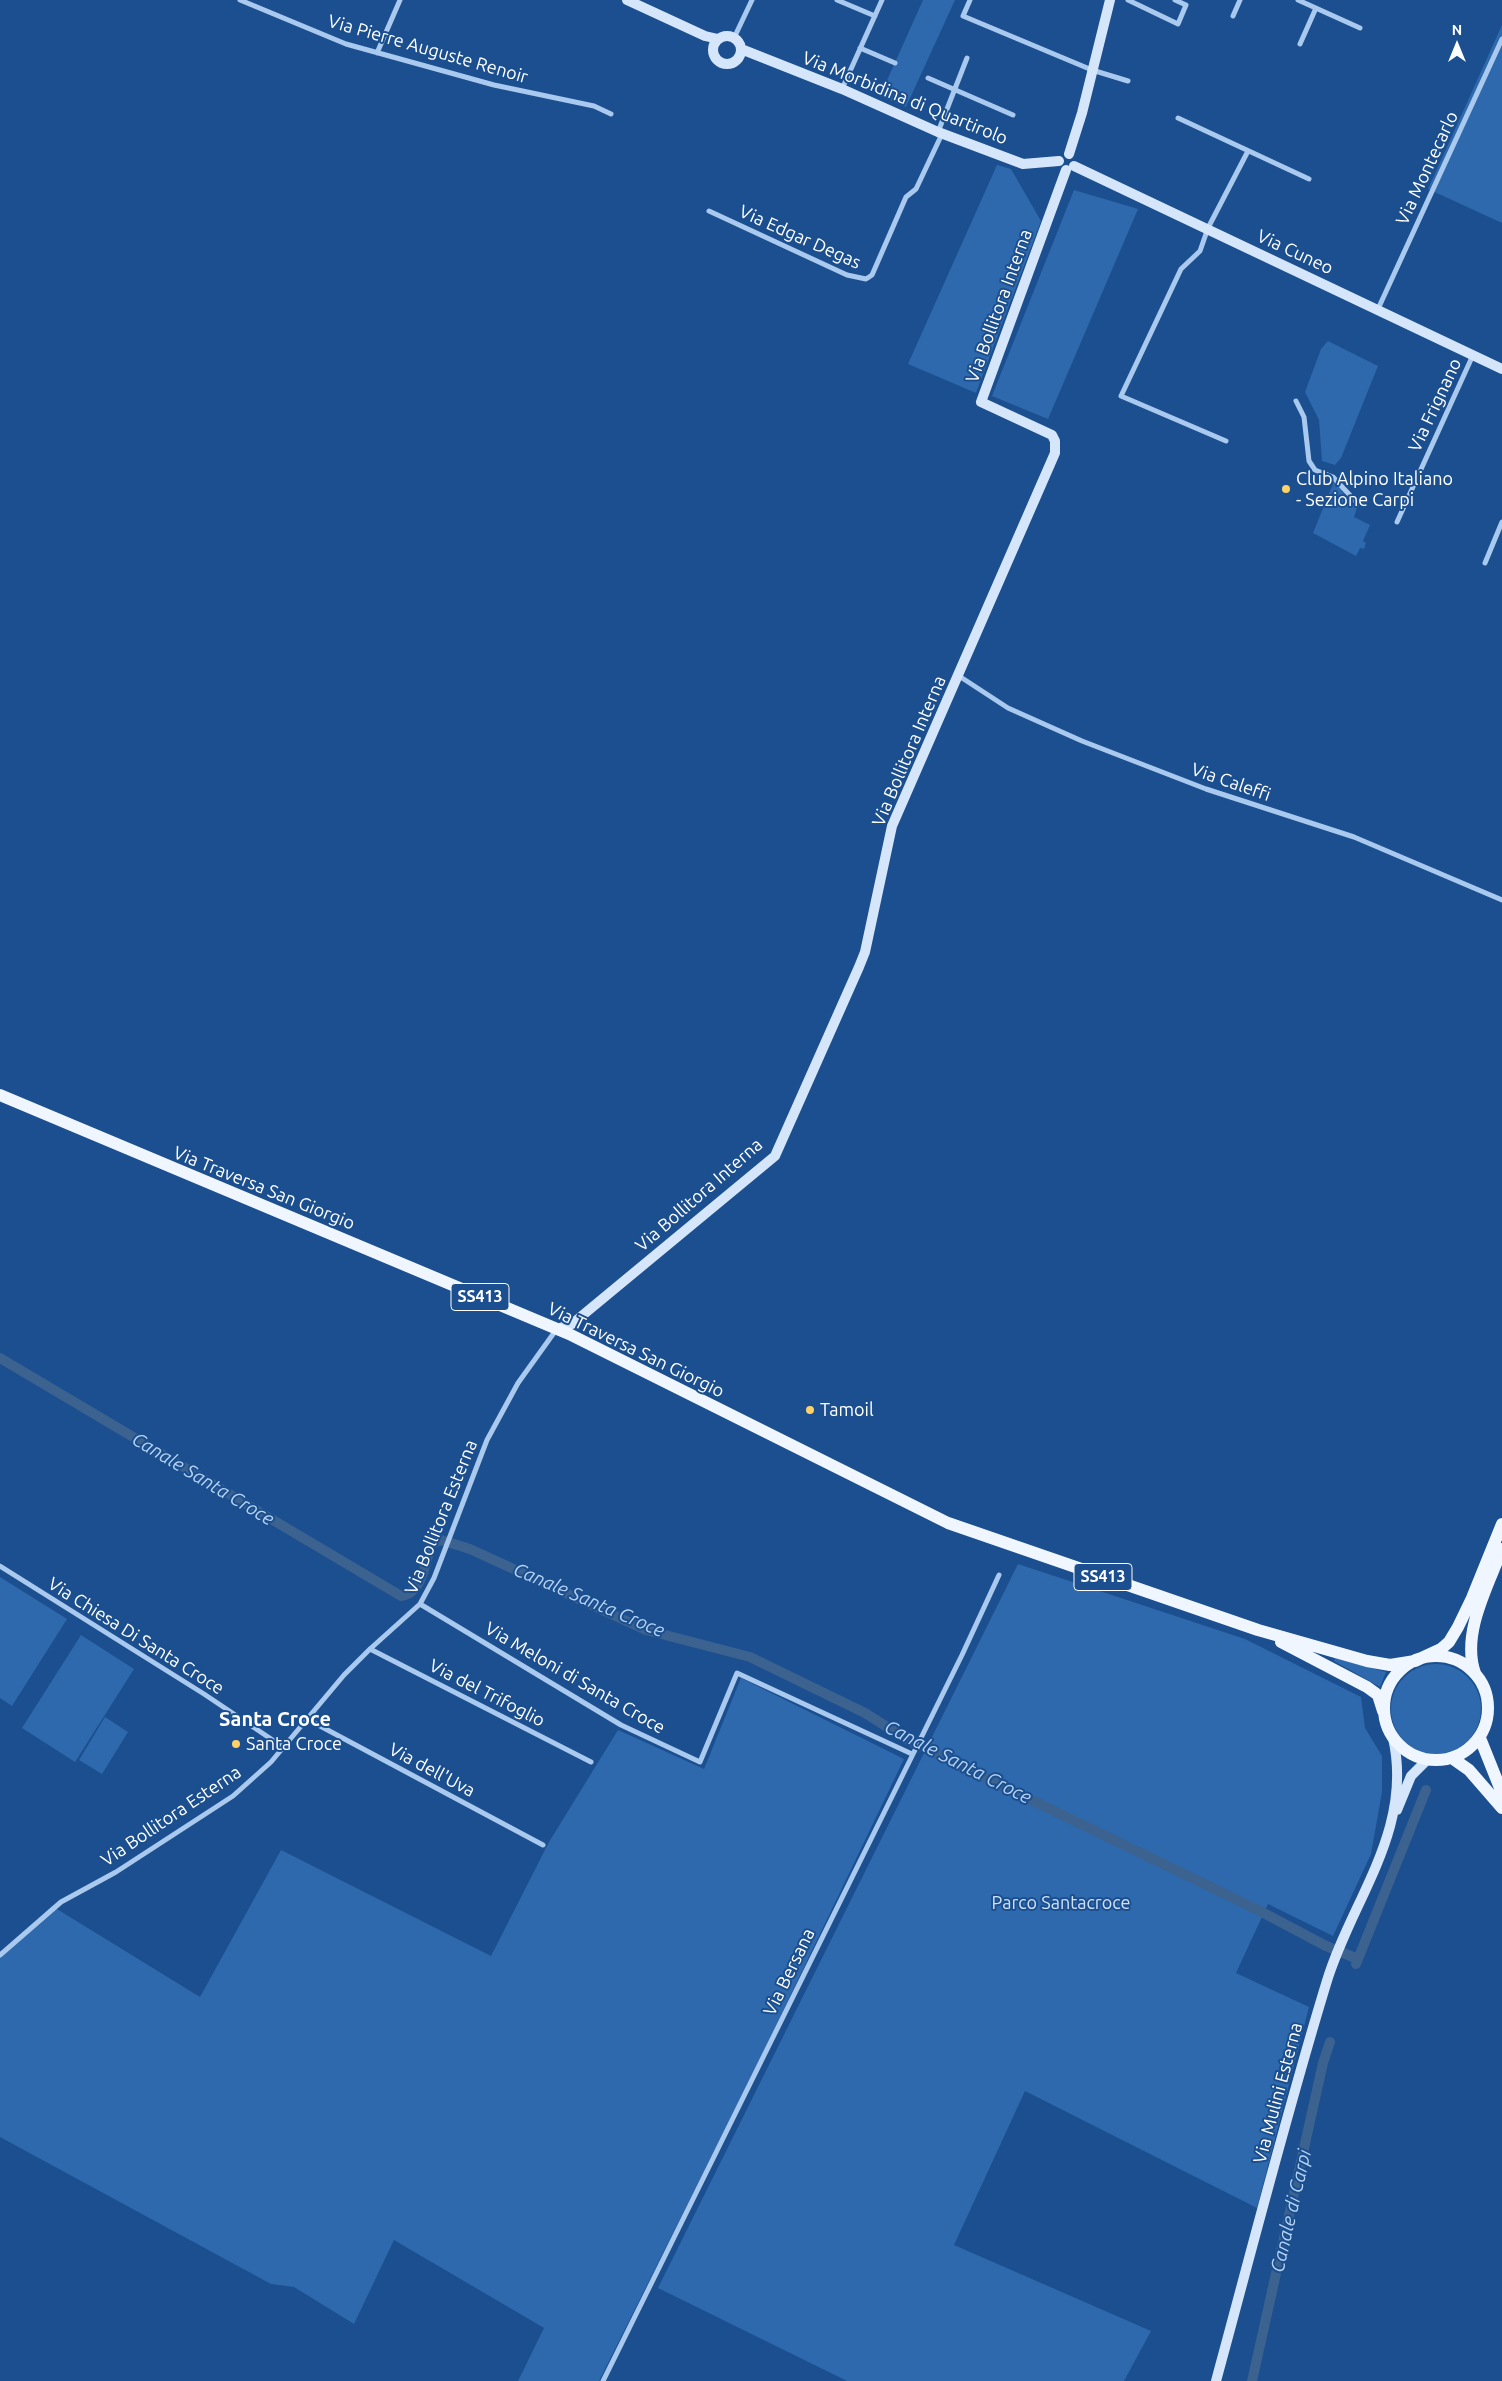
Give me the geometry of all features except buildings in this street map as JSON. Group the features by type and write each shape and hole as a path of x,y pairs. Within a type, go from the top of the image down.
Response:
{"main road":[{"name":"Via Traversa San Giorgio","path":"0,1095 557,1329 948,1523 1258,1630 1367,1661 1390,1665 1415,1661"},
{"path":"1415,1661 1441,1649 1458,1627 1502,1524"},
{"path":"1476,1676 1471,1658 1472,1638 1487,1588 1502,1550"},
{"name":"Via Traversa San Giorgio","path":"1258,1630 1368,1687 1378,1695 1384,1716"},
{"name":"SS413","path":"1441,1656 1455,1659 1467,1666 1476,1676 1484,1690 1488,1706 1486,1722 1480,1738 1468,1750 1452,1758 1427,1760 1414,1756 1402,1748 1393,1738 1384,1716 1385,1697 1393,1679 1399,1672 1415,1661 1441,1656"},
{"path":"1480,1738 1502,1793"},
{"path":"1452,1758 1469,1770 1502,1808"}],"street":[{"name":"Via Pierre Auguste Renoir","path":"240,0 346,44 494,86 594,106 611,114"},
{"path":"254,6 256,0"},
{"path":"377,53 400,0"},
{"path":"627,0 705,36 718,39 728,36 734,38 741,50 735,62"},
{"path":"734,38 752,0"},
{"path":"837,0 875,16"},
{"path":"842,90 882,0"},
{"path":"970,0 963,16 1092,70 1128,81"},
{"path":"1066,165 1075,160 1069,154 1080,121 1110,0"},
{"path":"1128,0 1178,24 1186,5 1175,0"},
{"path":"1233,16 1240,0"},
{"path":"1298,0 1360,28"},
{"path":"1300,44 1316,8"},
{"path":"690,28 721,63 773,62"},
{"path":"713,52 718,39"},
{"name":"Via Montecarlo","path":"1378,309 1502,39"},
{"path":"860,48 895,63"},
{"name":"Via Morbidina di Quartirolo","path":"741,50 842,90 940,133 1023,164 1066,165"},
{"path":"940,133 968,58"},
{"path":"928,78 1013,115"},
{"path":"1178,118 1309,179"},
{"name":"Via Edgar Degas","path":"708,211 847,275 866,279 872,274 906,198 916,189 940,133"},
{"path":"1226,441 1121,396 1180,269 1200,251 1208,228 1248,151"},
{"name":"Via Cuneo","path":"1066,165 1208,228 1502,369"},
{"name":"Via Bollitora Interna","path":"557,1329 572,1324 775,1156 865,952 892,826 1056,450 1054,437 1048,432 981,402 1066,165"},
{"name":"Via Frignano","path":"1397,522 1473,355"},
{"path":"1296,401 1304,417 1309,461 1314,470 1333,477 1358,504"},
{"path":"1485,563 1502,522"},
{"name":"Via Caleffi","path":"959,676 1008,708 1082,741 1206,789 1354,837 1502,900"},
{"name":"Via Bollitora Esterna","path":"0,1955 62,1902 116,1872 233,1796 271,1762 307,1718 370,1648 420,1604 428,1592 487,1440 518,1383 557,1329"},
{"name":"Via Chiesa Di Santa Croce","path":"0,1566 204,1694 283,1747"},
{"name":"Via Bersana","path":"603,2381 999,1575"},
{"name":"Via Meloni di Santa Croce","path":"420,1604 621,1725 700,1762 737,1673 913,1753"},
{"name":"Via del Trifoglio","path":"370,1648 591,1762"},
{"name":"Via dell'Uva","path":"307,1718 543,1845"},
{"name":"Via Mulini Esterna","path":"1392,1822 1398,1760 1393,1738"},
{"name":"Via Mulini Esterna","path":"1216,2381 1332,1965 1384,1851 1392,1822 1411,1776 1427,1760"}],"green space":[{"path":"923,0 955,0 906,107 880,96"},
{"path":"1502,25 1502,223 1428,189"},
{"path":"997,165 1011,169 1041,221 976,393 908,364"},
{"path":"1074,190 1138,209 1048,419 992,396"},
{"path":"1328,341 1378,366 1341,458 1335,465 1322,461 1319,420 1305,392 1321,349"},
{"path":"1335,479 1345,496 1357,508 1354,517 1370,525 1363,541 1366,543 1364,549 1360,548 1356,556 1313,533"},
{"name":"Parco Santacroce","path":"1018,1564 1245,1639 1361,1697 1365,1728 1382,1756 1382,1792 1371,1854 1333,1936 1268,1904 1236,1973 1309,2007 1257,2208 1025,2091 954,2245 1151,2331 1124,2381 847,2381 658,2288"},
{"path":"0,1577 67,1619 12,1706 0,1698"},
{"path":"81,1635 134,1669 75,1762 22,1728"},
{"path":"1335,1658 1386,1672 1380,1687 1334,1661"},
{"path":"1436,1664 1445,1665 1461,1672 1473,1684 1480,1700 1480,1718 1473,1734 1461,1746 1445,1753 1436,1754 1427,1753 1411,1746 1399,1734 1392,1718 1391,1709 1392,1700 1399,1684 1411,1672 1427,1665"},
{"path":"741,1678 904,1759 758,2063 599,2381 518,2381 544,2328 394,2240 354,2324 294,2287 271,2284 0,2137 0,1956 52,1906 200,1997 281,1850 491,1956 549,1842 618,1730 704,1769"},
{"path":"105,1717 128,1732 102,1774 79,1760"}],"waterway":[{"name":"Canale Santa Croce","path":"0,1358 401,1596 408,1594 419,1583 431,1544 441,1540 470,1549 646,1630 750,1657 865,1713 906,1739 1258,1910 1326,1946 1358,1959"},
{"name":"Canale di Carpi","path":"1356,1964 1426,1790"},
{"name":"Canale di Carpi","path":"1252,2381 1323,2063 1330,2042"}],"place":[{"name":"Club Alpino Italiano - Sezione Carpi","path":"1286,489"},
{"name":"Tamoil","path":"810,1410"},
{"name":"Santa Croce","path":"236,1744"}],"district":[{"name":"Santa Croce","path":"275,1719"}]}
